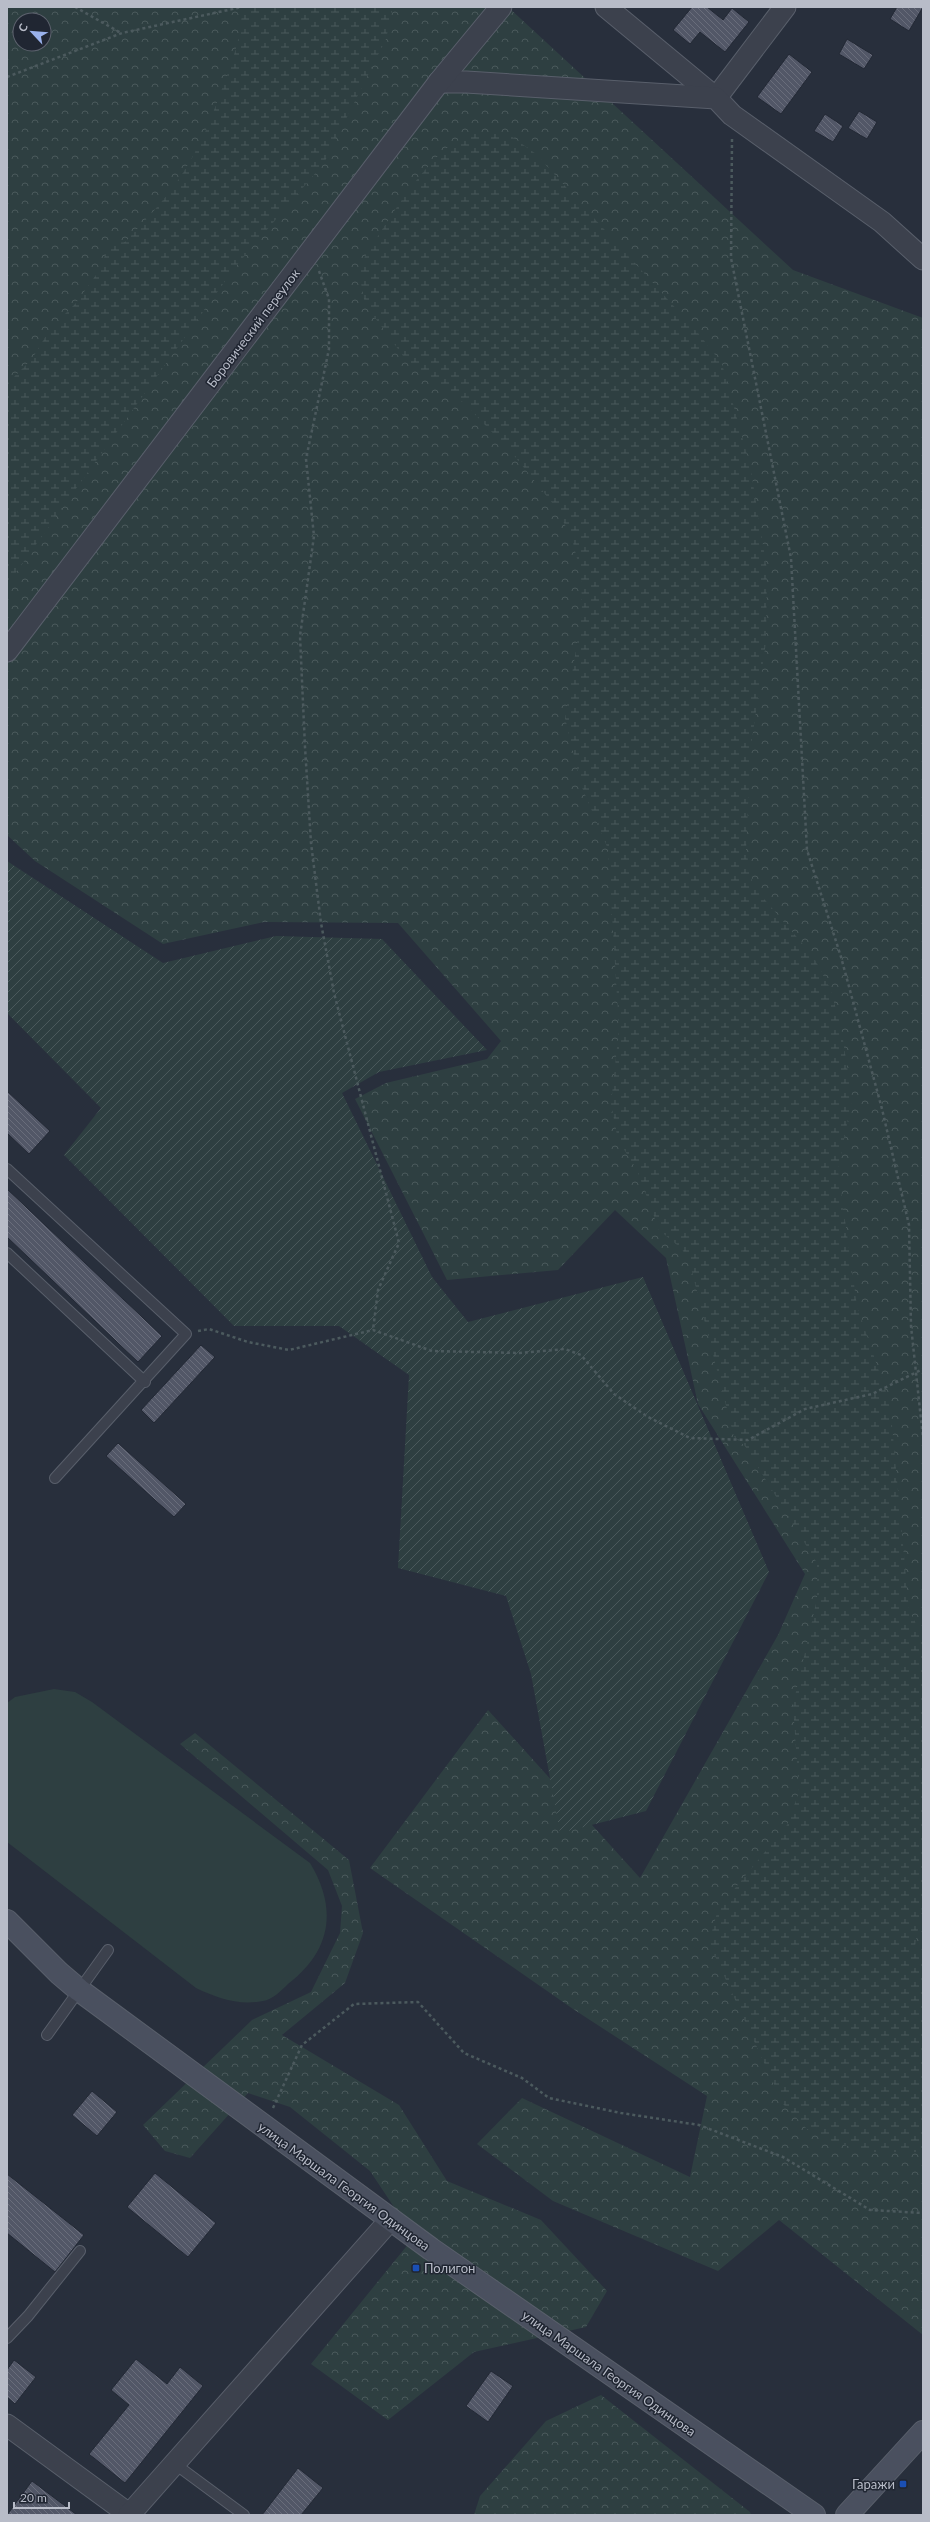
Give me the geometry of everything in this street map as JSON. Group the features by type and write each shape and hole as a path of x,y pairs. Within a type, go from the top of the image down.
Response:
{"street":[{"name":"Боровический переулок","path":"7,651 439,82 501,7"},
{"path":"606,7 716,98 732,114 882,222 923,259"},
{"path":"716,98 785,7"},
{"path":"439,82 481,83 716,98"},
{"name":"улица Маршала Георгия Одинцова","path":"7,1921 58,1973 79,1990 391,2219 814,2515"},
{"path":"7,2425 130,2515 391,2219"},
{"path":"847,2515 923,2432"}],"lane":[{"path":"7,1169 186,1334 145,1382 55,1478"},
{"path":"7,1253 145,1382"},
{"path":"47,2035 108,1950"},
{"path":"7,2338 28,2316 80,2251"},
{"path":"175,2464 244,2515"}],"path":[{"path":"75,7 122,33"},
{"path":"7,77 122,33 242,7"},
{"path":"732,114 731,258 791,558 807,850 843,964 882,1108 909,1225 911,1326 923,1438"},
{"path":"312,250 329,299 328,349 306,459 314,536 300,636 305,748 311,843 321,923 334,993 399,1242 378,1290 373,1330"},
{"path":"186,1334 209,1329 248,1342 289,1350 373,1330 432,1352 520,1353 565,1349 581,1355 614,1394 648,1417 690,1438 748,1440 804,1409 872,1394 923,1369"},
{"path":"264,2126 302,2045 354,2004 418,2002 464,2053 522,2078 549,2098 621,2114 699,2125 782,2157 870,2210 923,2214"}],"green space":[{"path":"7,7 508,7 793,270 923,318 923,2335 779,2220 718,2271 553,2201 477,2144 522,2098 690,2177 707,2096 573,2009 370,1868 488,1710 640,1878 778,1635 805,1574 698,1404 666,1258 615,1210 558,1270 447,1280 355,1099 386,1083 487,1059 501,1041 398,923 264,922 163,944 35,861 7,835"},
{"path":"242,7 393,7 386,39 324,163 236,266 7,585 7,384 32,359 50,329 76,303 96,275 111,243 125,242 162,201 186,168 206,131 230,67 239,37"},
{"path":"478,133 507,133 536,154 699,334 722,364 750,465 767,570 766,642 751,746 746,850 753,886 813,956 830,988 841,1027 852,1099 838,1170 857,1306 890,1404 909,1610 923,1638 923,1901 915,1946 923,1967 923,2152 870,2152 836,2143 807,2129 783,2104 709,1943 718,1909 787,1825 799,1792 793,1705 817,1599 817,1563 745,1446 734,1437 690,1264 682,1249 659,1230 637,1170 618,1140 611,1104 619,1029 608,849 581,785 565,718 582,612 581,574 572,539 557,509 512,453 464,403 406,360 365,304 358,268 393,212 424,171 441,153 458,141"},
{"path":"7,861 163,963 276,936 382,939 487,1050 379,1072 342,1093 432,1277 468,1322 643,1277 769,1572 646,1811 560,1833 531,1674 506,1596 398,1568 409,1375 339,1326 234,1326 64,1155 101,1108 7,1013"},
{"path":"54,1689 75,1692 92,1702 310,1863 319,1880 324,1897 327,1913 326,1928 314,1958 302,1971 270,1999 254,2002 237,2002 220,1998 196,1988 7,1842 7,1703 15,1697"},
{"path":"195,1733 349,1860 363,1933 345,1983 282,2035 399,2105 447,2181 541,2220 607,2291 586,2327 474,2352 388,2420 311,2364 414,2237 370,2171 290,2107 248,2093 190,2158 165,2151 143,2125 252,2020 311,1992 340,1933 342,1906 328,1870 180,1744"},
{"path":"601,2395 750,2512 751,2515 474,2515 480,2496 546,2421"}],"building":[{"path":"692,7 707,7 723,20 732,8 749,22 725,52 700,32 690,44 673,30"},
{"path":"897,7 923,7 909,31 890,19"},
{"path":"847,39 873,55 864,69 839,54"},
{"path":"789,54 812,72 781,114 757,97"},
{"path":"859,111 877,122 867,139 848,128"},
{"path":"825,114 843,126 833,142 814,131"},
{"path":"7,1091 50,1131 29,1154 7,1133"},
{"path":"7,1189 162,1336 138,1362 7,1237"},
{"path":"201,1345 215,1357 154,1423 141,1410"},
{"path":"118,1443 186,1504 174,1517 106,1456"},
{"path":"92,2091 117,2112 97,2136 72,2115"},
{"path":"155,2173 216,2223 188,2257 127,2207"},
{"path":"7,2174 84,2235 55,2272 7,2233"},
{"path":"136,2359 167,2384 180,2367 203,2386 125,2483 89,2454 129,2405 111,2390"},
{"path":"14,2360 36,2377 15,2404 7,2397 7,2370"},
{"path":"491,2371 513,2386 488,2422 466,2406"},
{"path":"298,2468 323,2488 301,2515 262,2515"},
{"path":"32,2481 77,2515 7,2515"}],"place":[{"name":"Полигон","path":"416,2268"},
{"name":"Гаражи","path":"903,2484"}]}
